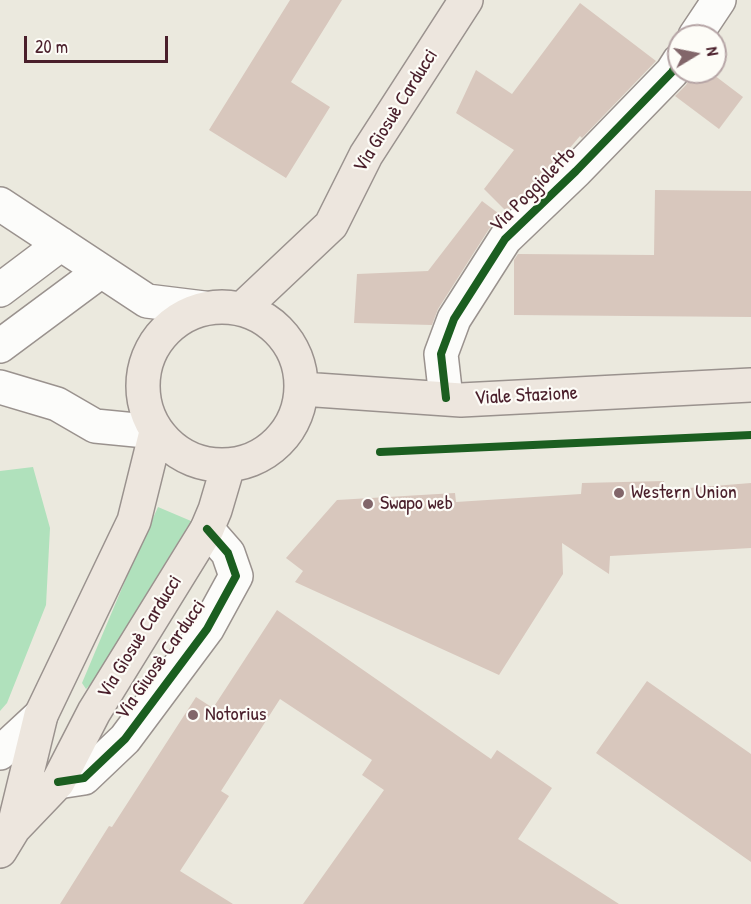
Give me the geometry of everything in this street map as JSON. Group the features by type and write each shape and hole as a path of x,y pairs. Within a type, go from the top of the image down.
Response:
{"main road":[{"name":"Via Giosuè Carducci","path":"242,309 331,225 366,155 466,0"},
{"path":"223,306 242,309 267,320 286,339 298,362 302,389 295,418 279,442 256,458 228,465 200,463 176,451 156,432 145,407 142,380 146,359 156,340 185,314 204,308 223,306"},
{"name":"Viale Stazione","path":"302,389 461,400 751,385"},
{"name":"Via Giosuè Carducci","path":"7,840 41,715 134,521 156,432"},
{"name":"Via Giosuè Carducci","path":"7,840 58,782 94,712 207,529 228,465"}],"street":[{"path":"703,24 719,0"},
{"name":"Via Poggioletto","path":"446,398 441,354 454,319 505,239 584,163 667,77"},
{"path":"8,220 61,244 147,301 204,308"},
{"path":"0,290 61,244"},
{"path":"0,346 101,271"},
{"path":"0,387 57,404 95,426 156,432"},
{"name":"Via Giuosè Carducci","path":"58,782 84,778 125,739 207,629 236,576 228,553 207,529"},
{"path":"0,753 41,715"}],"green space":[{"path":"33,467 50,528 46,605 7,703 0,711 0,471"},
{"path":"158,507 191,521 86,689 82,683"}],"building":[{"path":"290,0 342,0 291,82 330,107 286,178 209,130"},
{"path":"580,3 656,61 507,212 484,189 514,150 456,113 476,70 512,94"},
{"path":"726,84 743,97 719,129 675,96 686,85"},
{"path":"655,190 751,191 751,317 514,315 514,260 518,254 654,255"},
{"path":"482,201 502,216 489,229 438,309 432,325 354,323 357,274 428,271"},
{"path":"664,481 664,490 751,483 751,548 610,556 609,574 562,543 563,574 499,675 295,582 303,571 286,558 337,500 455,493 456,502 581,494 582,483"},
{"path":"277,610 491,759 497,750 552,788 518,839 619,904 303,904 384,790 362,775 372,760 280,699 221,791 229,796 180,871 233,904 60,904 109,826 112,827 196,697 213,708"},
{"path":"647,681 751,754 751,862 596,753"}],"cycle path":[{"path":"446,398 441,354 454,319 505,239 576,171 667,77"},
{"path":"380,452 751,435"},
{"path":"58,782 84,778 125,739 207,629 236,576 228,553 207,529"}],"place":[{"name":"Western Union","path":"619,493"},
{"name":"Swapo web","path":"368,504"},
{"name":"Notorius","path":"193,715"}]}
